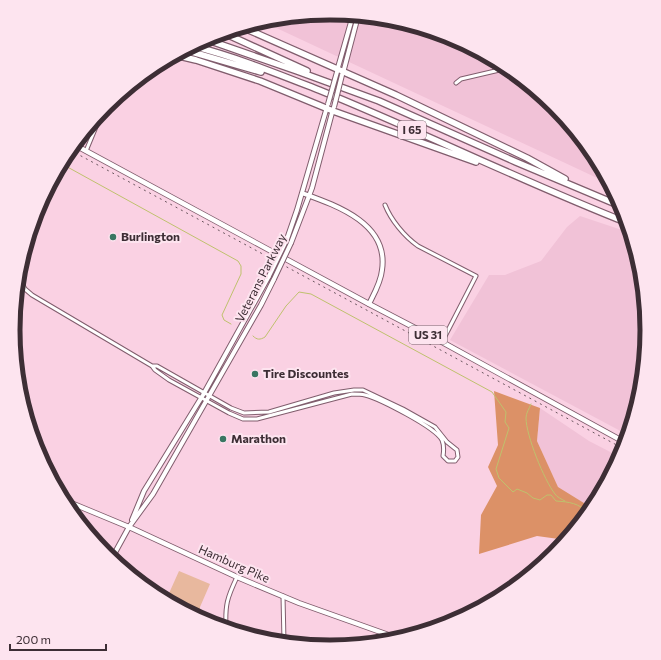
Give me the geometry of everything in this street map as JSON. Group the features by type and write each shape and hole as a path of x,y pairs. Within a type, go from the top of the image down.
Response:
{"highway":[{"path":"250,31 340,72 396,95 527,158 598,197"},
{"path":"232,36 348,89"},
{"name":"I 65","path":"215,43 379,101 614,203"},
{"name":"I 65","path":"201,48 234,58 364,108 526,180 620,220"},
{"path":"193,52 307,85"},
{"path":"183,58 196,60 260,81 526,180"}],"main road":[{"name":"Veterans Parkway","path":"129,527 153,494 261,305 291,243 309,196 333,109 352,21"},
{"name":"Veterans Parkway","path":"115,553 129,527 144,491 204,392 268,276 286,239 302,193 327,106 356,22"},
{"name":"US 31","path":"80,147 620,440"},
{"path":"302,193 349,214 364,223 377,237 382,250 382,271 378,285 369,304"},
{"name":"Hamburg Pike","path":"75,504 129,527 237,577 305,605 387,635"}],"street":[{"path":"456,83 461,79 500,70"},
{"path":"86,151 96,128"},
{"path":"385,205 399,228 409,240 476,276 442,342"},
{"path":"24,286 32,295 152,366 154,370 169,380 229,413 243,419 257,419 352,394 363,394 375,398 432,430 441,440 444,451 443,456 446,460 450,462 455,461 458,455 457,450 447,442 435,427 403,409 362,390 334,393 269,412 244,413 231,408 209,394 157,366 152,366"},
{"path":"444,451 449,447 453,447"},
{"path":"226,622 226,604 228,595 237,577"},
{"path":"283,596 284,636"}],"shaded area":[{"path":"330,20 371,23 391,26 430,36 468,52 503,72 550,111 576,141 602,180 272,26"},
{"path":"580,216 624,231 630,250 635,270 640,310 640,350 635,390 623,432 450,340 489,275 505,275 541,261 567,227"},
{"path":"494,391 540,408 537,441 558,487 586,504 559,539 537,536 479,554 481,515 497,486 488,467 498,445"},
{"path":"540,408 589,441 615,454 599,485 586,505 558,488 537,441"},
{"path":"179,571 210,584 200,607 200,611 169,594"}],"waterway":[{"path":"67,167 238,261 241,266 241,274 222,315 224,320 231,324"},
{"path":"253,336 259,339 265,337 286,306 299,292 311,294 492,392 506,412 505,422 509,428 496,469 499,478 513,492 517,489 527,493 533,498 540,500 547,495 551,495 556,501 574,504 583,509"},
{"path":"531,404 526,418 532,446 546,479 557,496 565,501"}],"railway":[{"path":"76,153 618,446"}],"place":[{"name":"Burlington","path":"113,237"},
{"name":"Tire Discountes","path":"255,374"},
{"name":"Marathon","path":"223,439"}]}
